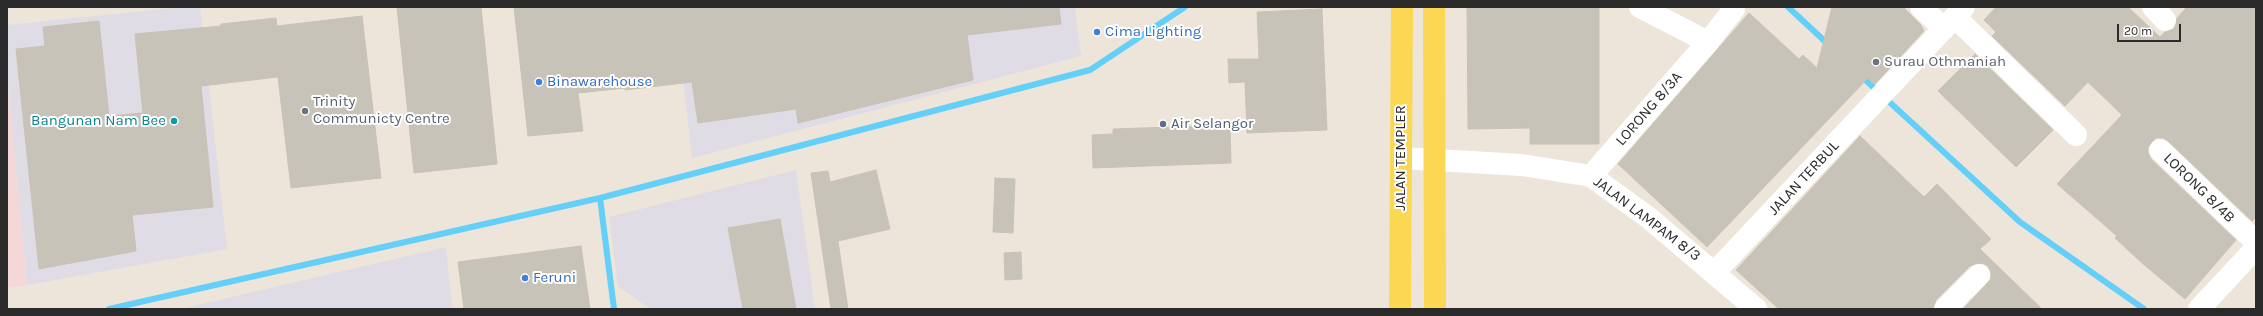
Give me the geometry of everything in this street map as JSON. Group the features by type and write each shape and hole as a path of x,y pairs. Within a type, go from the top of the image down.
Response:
{"main road":[{"name":"JALAN TEMPLER","path":"1400,309 1402,7"},
{"path":"1434,7 1435,309"}],"street":[{"path":"1640,7 1708,42"},
{"path":"1921,7 1954,18 2076,135"},
{"name":"LORONG 8/3A","path":"1591,176 1708,42 1734,9"},
{"name":"JALAN TERBUL","path":"1715,272 1954,18"},
{"name":"LORONG 8/4B","path":"2160,150 2256,242"},
{"name":"JALAN LAMPAM 8/3","path":"1401,158 1522,165 1591,176 1649,218 1715,272 1743,305"},
{"path":"2200,309 2256,248"},
{"path":"1945,309 1979,275"}],"shaded area":[{"path":"182,7 200,7 227,249 27,285 7,76 7,25"},
{"path":"675,7 1075,7 1081,56 692,158"},
{"path":"7,76 27,285 7,288"},
{"path":"796,170 815,309 650,309 618,286 609,217"},
{"path":"446,247 452,309 180,309"}],"building":[{"path":"397,7 481,7 497,164 414,173"},
{"path":"514,7 1059,7 1061,24 967,35 973,80 798,123 796,109 698,123 692,82 625,90 625,88 578,93 583,131 528,136"},
{"path":"1467,7 1599,7 1599,144 1530,144 1530,128 1468,129"},
{"path":"1832,7 1903,7 1921,25 1924,31 1875,84 1868,78 1707,247 1618,164 1749,13 1799,59 1803,55 1817,68"},
{"path":"1996,7 2128,7 2160,37 2165,32 2174,29 2177,18 2187,7 2256,7 2256,217 2252,221 2168,141 2163,138 2156,138 2148,147 2148,153 2151,159 2236,240 2185,299 2142,263 2115,238 2117,236 2057,184 2122,115 2088,82 2065,106 1992,36 1996,32 1984,20"},
{"path":"1322,9 1327,130 1247,133 1245,82 1229,83 1228,59 1259,59 1257,12"},
{"path":"362,16 381,178 291,188 278,77 201,86 213,207 132,215 136,251 39,269 16,49 45,46 43,27 99,21 109,116 143,113 135,34 221,26 221,24 276,18 277,26"},
{"path":"1975,54 2053,130 2016,167 1938,91"},
{"path":"1230,125 1231,163 1093,168 1092,135 1113,134 1113,129"},
{"path":"1860,136 1924,197 1937,184 1991,239 1980,249 2042,309 1963,309 1991,279 1991,272 1988,266 1982,263 1970,266 1936,300 1933,309 1779,309 1736,270"},
{"path":"876,170 890,229 838,241 848,309 831,309 811,173 828,171 830,182"},
{"path":"995,178 1015,179 1013,233 993,232"},
{"path":"780,219 796,309 743,309 728,228"},
{"path":"581,246 590,309 464,309 458,262"},
{"path":"1021,252 1022,279 1005,280 1004,253"}],"waterway":[{"path":"109,309 600,198 1090,70 1185,7"},
{"path":"1788,7 1829,45"},
{"path":"1860,75 2020,222 2144,309"},
{"path":"600,198 614,309"}],"place":[{"name":"Cima Lighting","path":"1097,32"},
{"name":"Surau Othmaniah","path":"1876,62"},
{"name":"Binawarehouse","path":"539,82"},
{"name":"Trinity Communicty Centre","path":"305,111"},
{"name":"Bangunan Nam Bee","path":"174,121"},
{"name":"Air Selangor","path":"1163,124"},
{"name":"Feruni","path":"525,278"}]}
